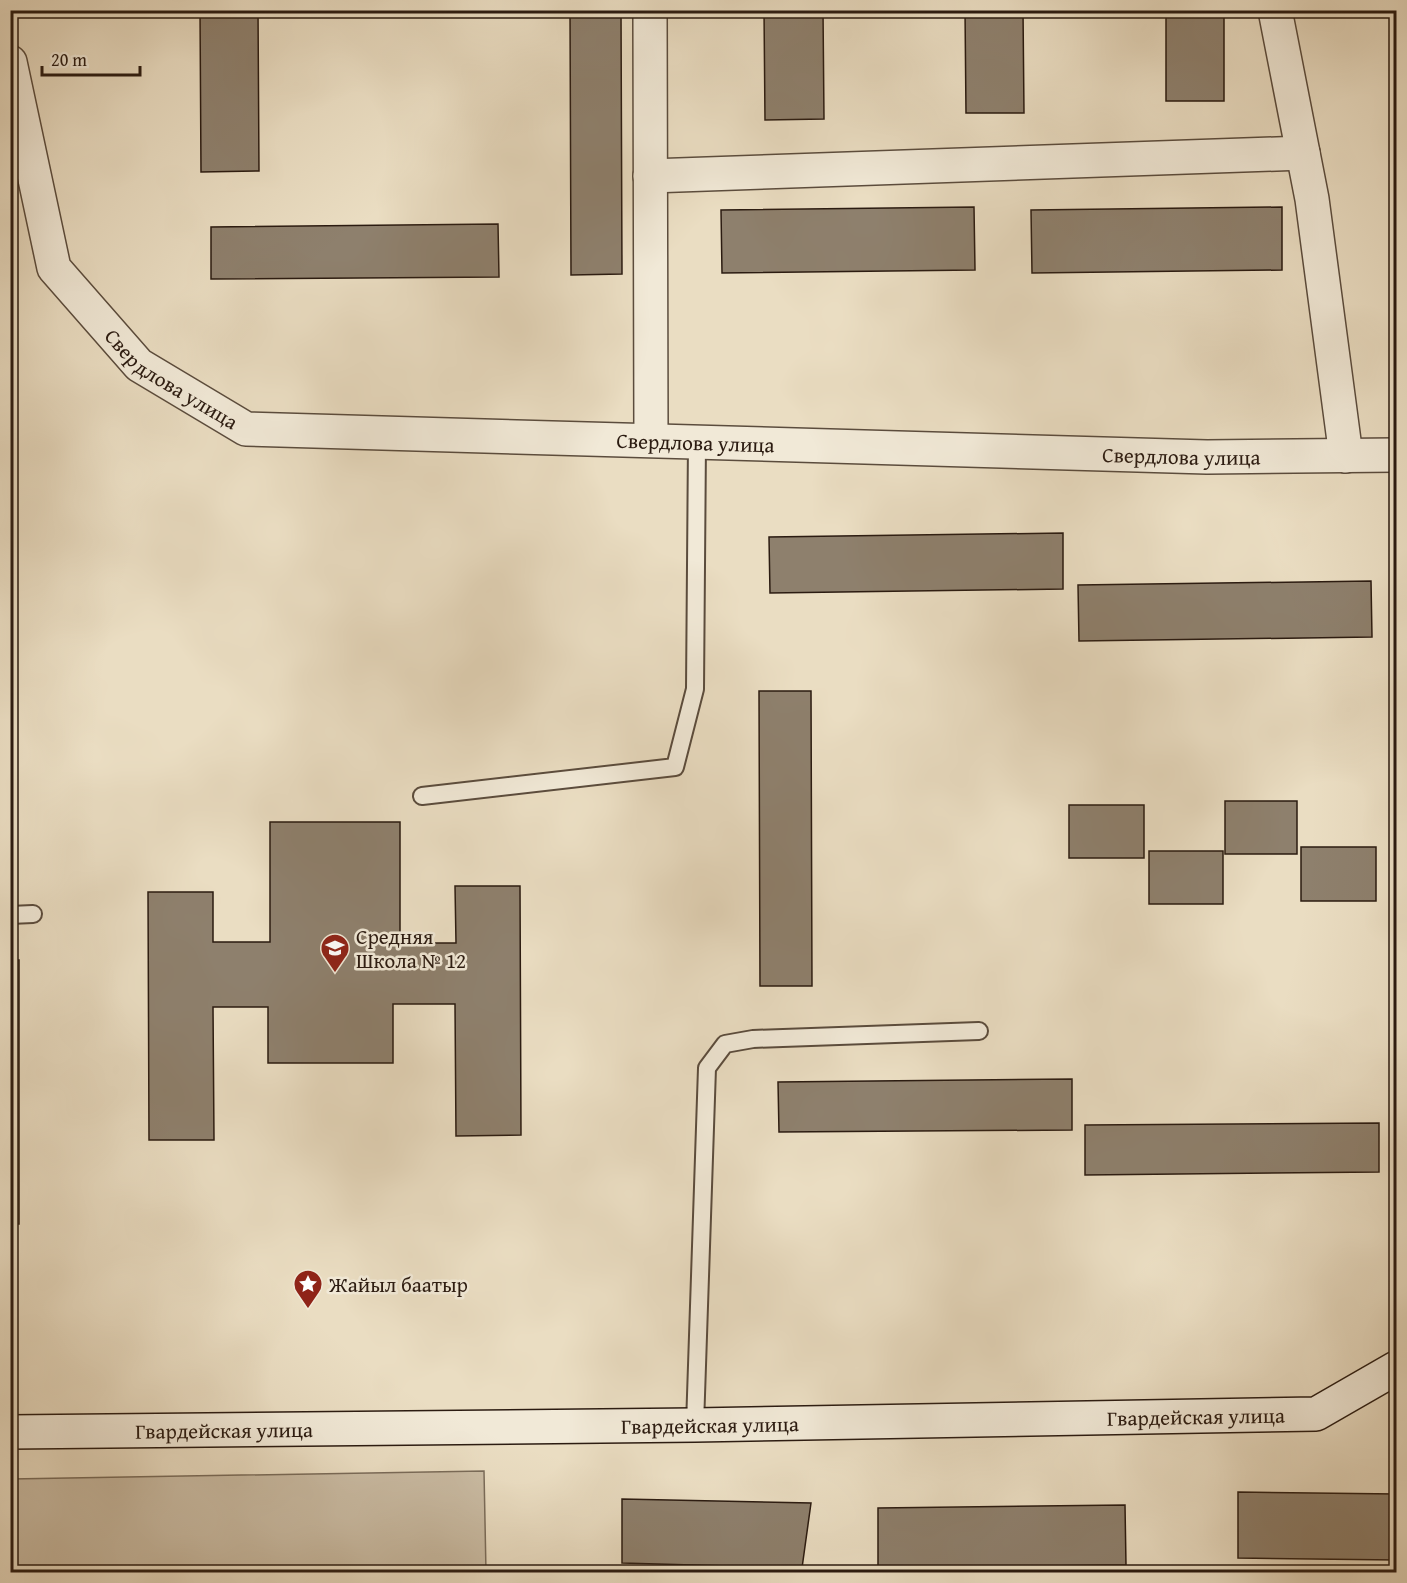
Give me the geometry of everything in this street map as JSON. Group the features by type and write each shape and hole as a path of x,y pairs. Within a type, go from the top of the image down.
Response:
{"street":[{"path":"650,10 651,440"},
{"path":"1275,10 1312,200 1346,456"},
{"name":"Свердлова улица","path":"10,62 54,268 139,365 246,429 1207,457 1396,455"},
{"path":"650,176 1303,153"},
{"name":"Гвардейская улица","path":"10,1432 695,1425 1316,1414 1396,1368"}],"lane":[{"path":"423,796 675,766 695,690 697,442"},
{"path":"10,915 33,914"},
{"path":"695,1425 707,1068 725,1044 753,1039 979,1031"}],"shaded area":[{"path":"484,1471 486,1572 11,1572 11,1479"}],"building":[{"path":"200,10 258,10 259,171 201,172"},
{"path":"570,10 621,10 622,274 571,275"},
{"path":"764,10 823,10 824,119 765,120"},
{"path":"965,10 1023,10 1024,113 966,113"},
{"path":"1166,10 1224,10 1224,101 1166,101"},
{"path":"974,207 975,270 722,273 721,210"},
{"path":"1282,207 1282,270 1032,273 1031,210"},
{"path":"498,224 499,277 211,279 211,227"},
{"path":"1063,533 1063,589 770,593 769,537"},
{"path":"1371,581 1372,637 1079,641 1078,585"},
{"path":"759,691 811,691 812,986 760,986"},
{"path":"1225,801 1297,801 1297,854 1225,854"},
{"path":"1069,805 1144,805 1144,858 1069,858"},
{"name":"Средняя Школа № 12","path":"270,822 400,822 400,943 456,943 455,886 520,886 521,1135 456,1136 455,1004 393,1004 393,1063 268,1063 268,1007 213,1007 214,1140 149,1140 148,892 213,892 213,942 270,942"},
{"path":"1301,847 1376,847 1376,901 1301,901"},
{"path":"1149,851 1223,851 1223,904 1149,904"},
{"path":"10,960 19,960 19,1224 10,1224"},
{"path":"1072,1079 1072,1130 779,1132 778,1082"},
{"path":"1379,1123 1379,1172 1085,1175 1085,1125"},
{"path":"1238,1492 1396,1494 1396,1560 1238,1558"},
{"path":"622,1499 811,1503 802,1568 622,1563"},
{"path":"1125,1505 1126,1565 878,1568 878,1508"}],"place":[{"name":"Средняя Школа № 12","path":"335,974"},
{"name":"Жайыл баатыр","path":"308,1310"}]}
